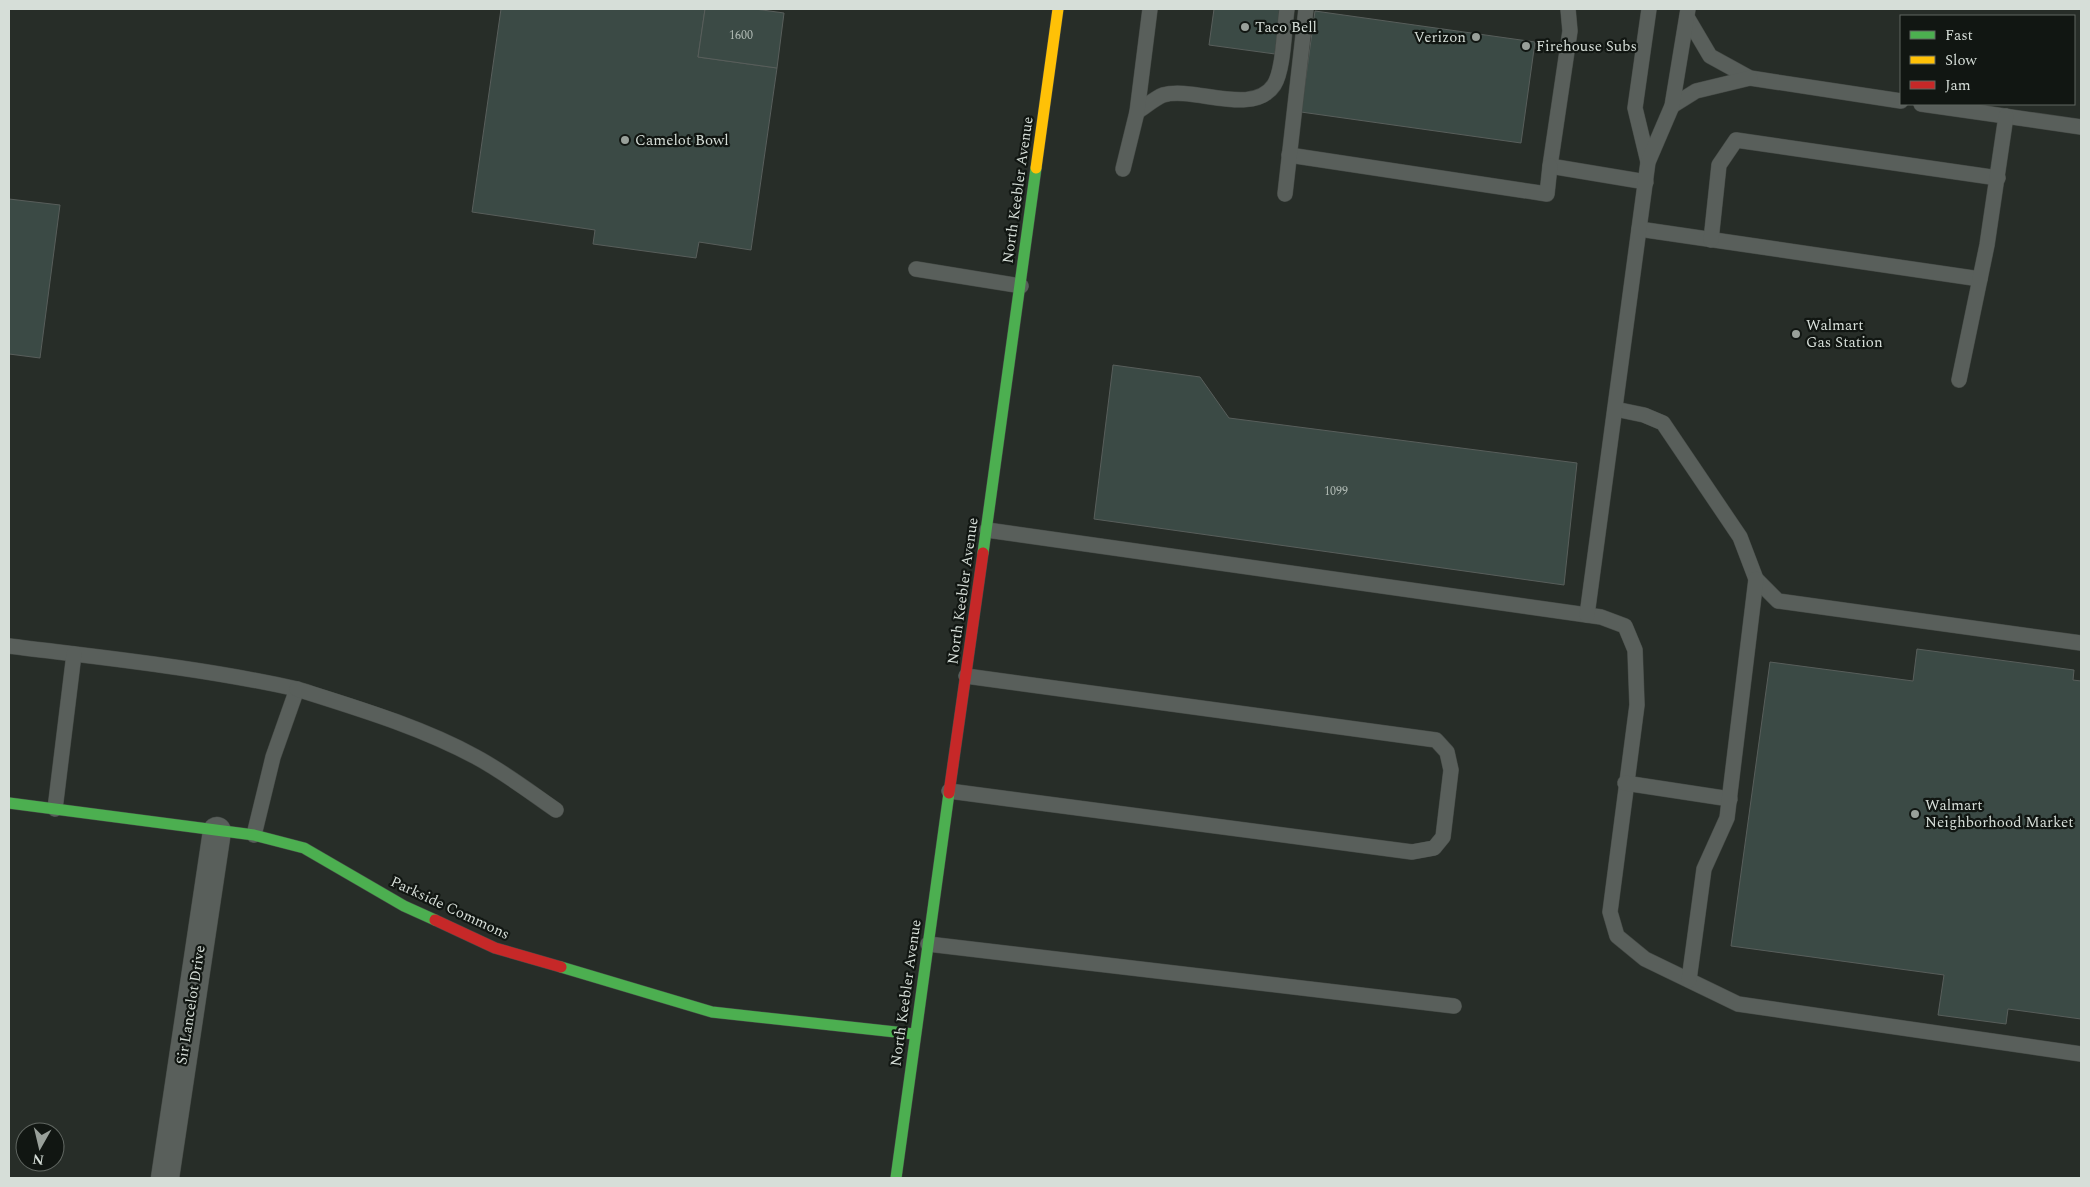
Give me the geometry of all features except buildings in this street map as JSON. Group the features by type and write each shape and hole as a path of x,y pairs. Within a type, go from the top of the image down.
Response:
{"street":[{"name":"North Keebler Avenue","path":"896,1178 914,1034 987,530 1058,9"},
{"name":"Parkside Commons","path":"9,803 254,835 304,848 404,906 495,948 712,1012 914,1034"},
{"name":"Sir Lancelot Drive","path":"165,1178 217,831"}],"lane":[{"path":"1123,169 1137,112 1150,9"},
{"path":"1137,112 1163,96 1186,94 1245,100 1265,95 1274,84 1279,68 1287,9"},
{"path":"1285,194 1306,9"},
{"path":"1289,155 1547,194 1570,31 1568,9"},
{"path":"1648,162 1635,108 1649,9"},
{"path":"1687,13 1710,56 1750,78 1900,101"},
{"path":"1588,615 1648,162 1672,106 1687,13"},
{"path":"1672,106 1696,91 1750,78"},
{"path":"1929,105 2081,128"},
{"path":"1959,380 1998,178 2006,116"},
{"path":"1711,240 1719,164 1736,140 1998,178"},
{"path":"1550,166 1646,182"},
{"path":"1639,230 1980,279"},
{"path":"916,269 1021,286"},
{"path":"1615,409 1644,415 1662,423 1740,537 1756,579 1778,601 2081,642"},
{"path":"987,530 1588,615 1601,617 1625,626 1636,650 1637,705 1625,783 1610,912 1617,936 1645,959 1738,1004 2081,1054"},
{"path":"1689,980 1704,869 1727,818 1756,579"},
{"path":"9,646 266,682 297,689 345,704 442,740 478,758 556,810"},
{"path":"55,809 74,654"},
{"path":"949,791 1412,852 1434,848 1443,837 1451,770 1447,752 1436,740 966,676"},
{"path":"254,835 273,757 297,689"},
{"path":"1625,783 1730,799"},
{"path":"928,944 1454,1006"}],"traffic: fast":[{"path":"983,553 1036,168"},
{"path":"896,1178 949,793"},
{"path":"9,803 254,835 304,848 404,906 435,920"},
{"path":"561,967 712,1012 914,1034"}],"traffic: slow":[{"path":"1036,168 1058,9"}],"traffic: jam":[{"path":"949,793 983,553"},
{"path":"435,920 495,948 561,967"}],"place":[{"name":"Taco Bell","path":"1245,27"},
{"name":"Verizon","path":"1476,37"},
{"name":"Firehouse Subs","path":"1526,46"},
{"name":"Camelot Bowl","path":"625,140"},
{"name":"Walmart Gas Station","path":"1796,334"},
{"name":"Walmart Neighborhood Market","path":"1915,814"}]}
